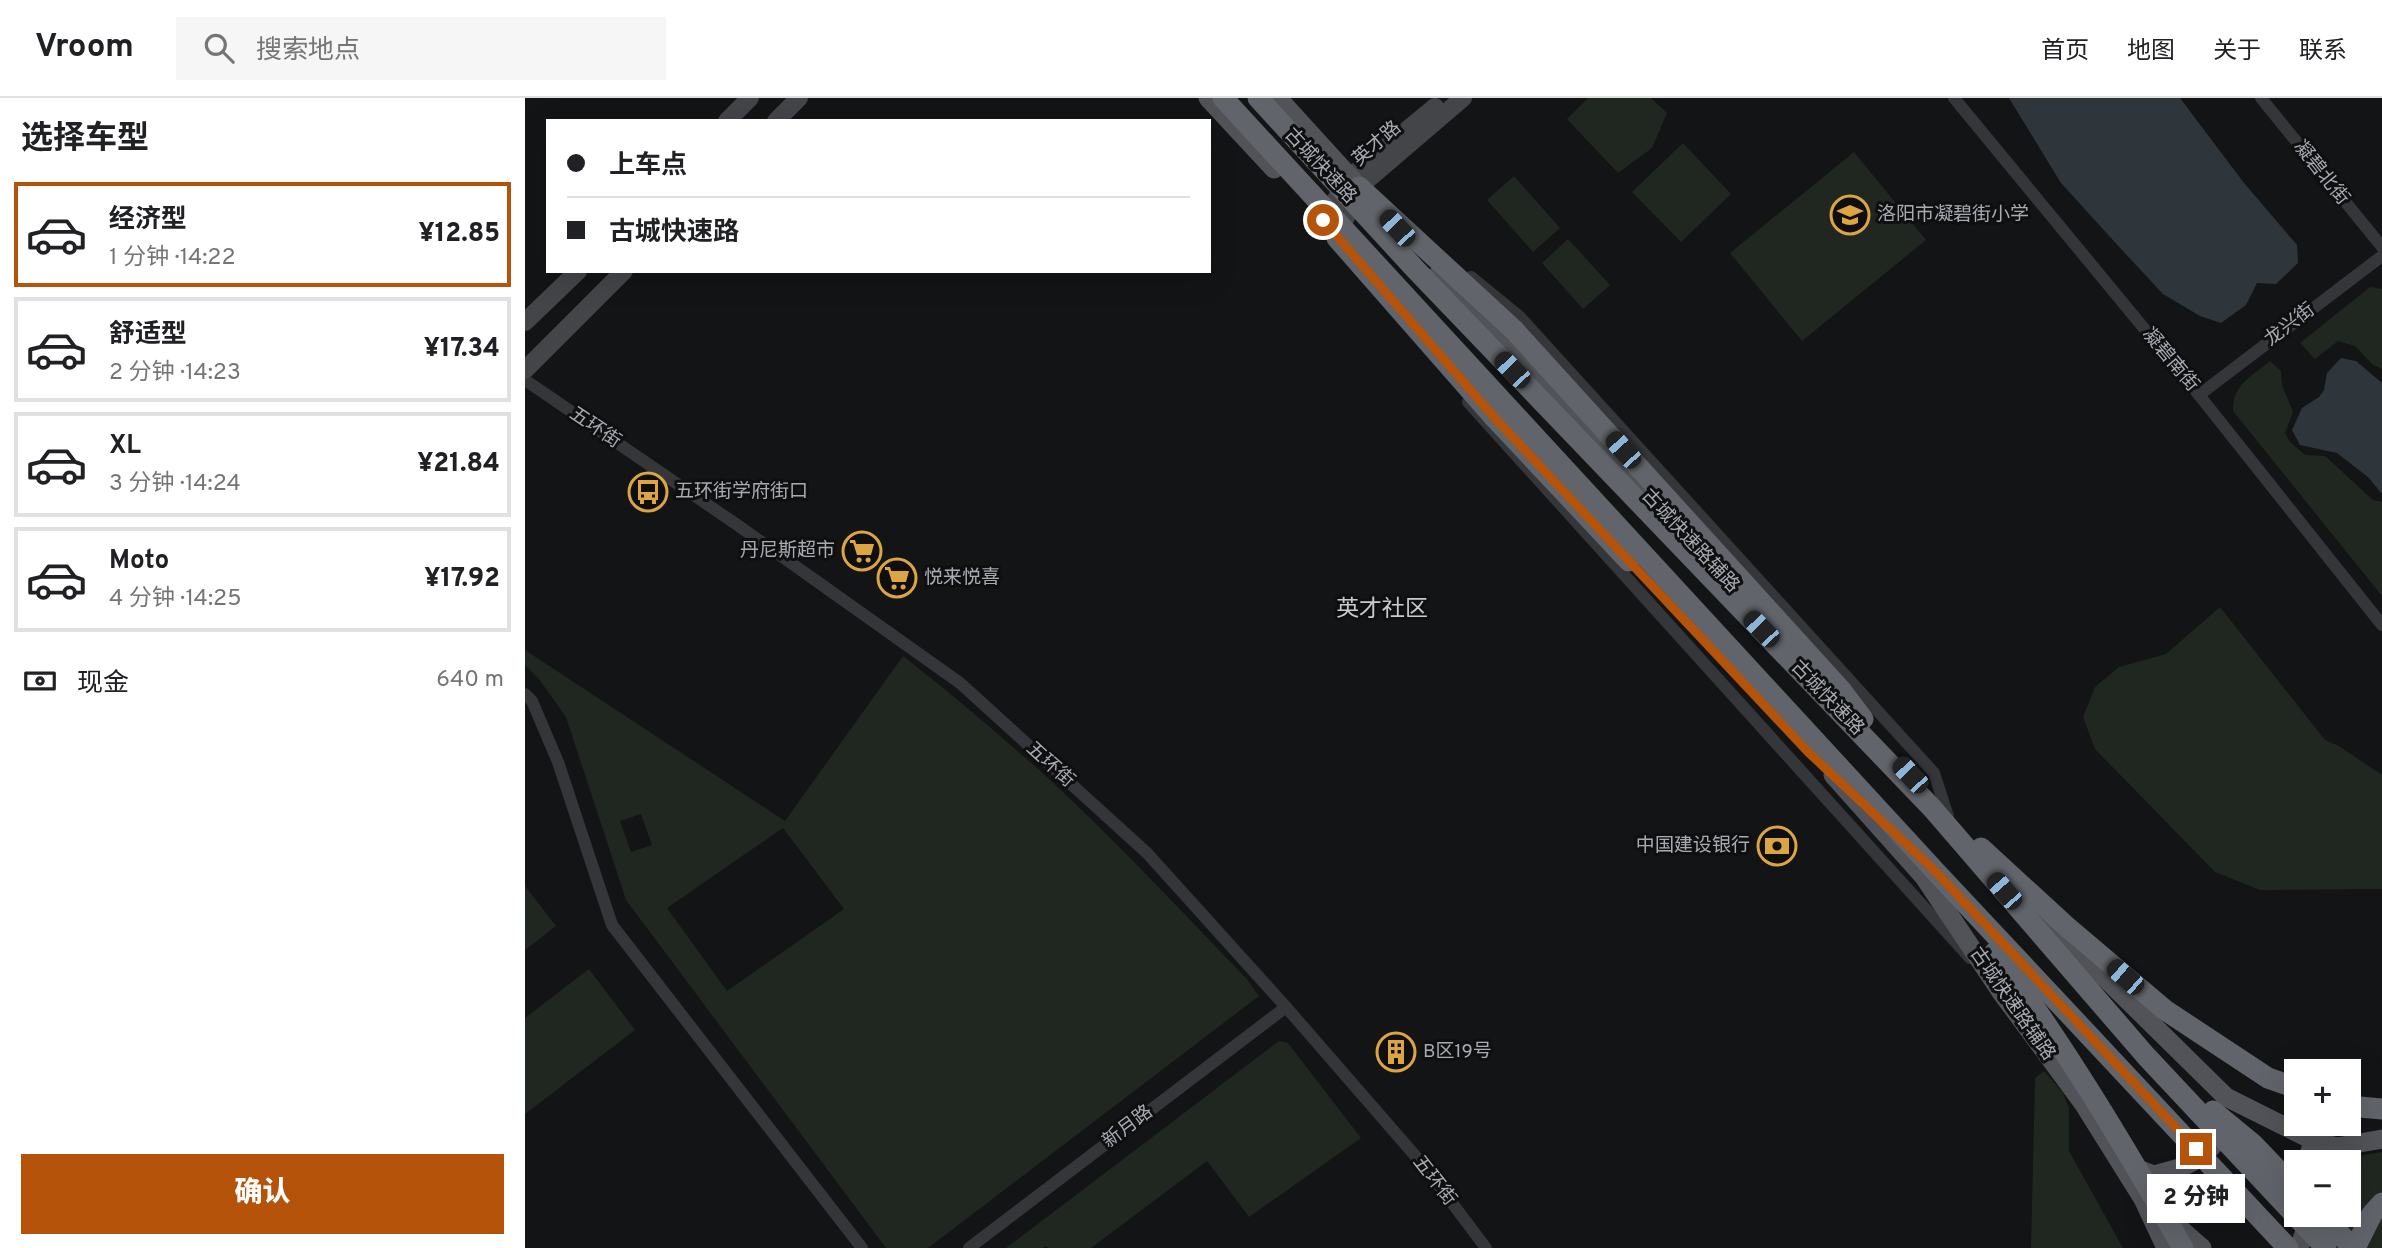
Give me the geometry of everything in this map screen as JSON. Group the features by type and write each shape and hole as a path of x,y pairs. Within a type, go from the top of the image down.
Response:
{"highway":[{"name":"古城快速路","path":"1223,98 1936,872 2288,1248"},
{"name":"古城快速路","path":"1258,98 1416,270 1940,812 2146,1056 2326,1248"},
{"path":"1354,182 1514,330 1840,690 1940,812 2066,926 2165,1010 2268,1078 2284,1084"},
{"path":"1337,238 1493,416 1808,752 1936,872 2026,994 2117,1133 2183,1248"},
{"path":"2146,1056 2253,1144 2284,1178"},
{"path":"2361,1107 2382,1110"},
{"path":"2233,1188 2277,1248"},
{"path":"2334,1227 2354,1248 2372,1214 2382,1203"}],"main road":[{"path":"729,119 750,98"},
{"path":"778,119 799,98"},
{"name":"古城快速路辅路","path":"1207,98 1776,711 1924,877 2001,992 2083,1103 2143,1199 2166,1248"},
{"name":"古城快速路辅路","path":"1278,98 1940,812 2058,933 2226,1097 2326,1150"},
{"name":"英才路","path":"1323,220 1354,182 1446,98"},
{"name":"英才路","path":"1337,238 1354,182 1463,98"},
{"path":"525,322 575,273"},
{"path":"525,370 622,273"},
{"path":"2120,1162 2154,1174 2180,1168 2202,1157 2227,1130 2226,1097"},
{"name":"古城快速路辅路","path":"2349,1150 2382,1139"},
{"path":"2310,1150 2313,1141"},
{"path":"2143,1199 2202,1248"},
{"path":"2277,1248 2284,1227"},
{"path":"2299,1248 2306,1227"}],"street":[{"name":"凝碧南街","path":"1954,98 2199,395 2382,625"},
{"name":"凝碧北街","path":"2260,98 2382,247"},
{"path":"1354,182 1520,317 1934,773 1940,812"},
{"name":"龙兴街","path":"2199,395 2382,256"},
{"name":"五环街","path":"525,380 736,524 960,683 1147,853 1425,1167 1486,1248"},
{"path":"525,694 532,701 558,762 612,925 862,1248"},
{"name":"新月路","path":"969,1248 1286,1007"}],"shaded area":[{"path":"1588,98 1651,98 1667,113 1652,148 1618,173 1567,119"},
{"path":"2009,98 2180,98 2244,183 2297,245 2298,263 2276,284 2257,283 2246,305 2221,323 2200,316 2163,294 2061,183"},
{"path":"1683,143 1731,194 1681,242 1632,192"},
{"path":"1854,152 1926,240 1802,341 1730,253"},
{"path":"1514,176 1560,228 1533,252 1487,200"},
{"path":"1568,239 1610,285 1583,309 1542,263"},
{"path":"2370,287 2382,289 2382,369 2373,365 2355,346 2338,341 2315,359 2300,343"},
{"path":"2341,358 2356,361 2382,383 2382,494 2368,477 2337,453 2300,445 2292,430 2302,408 2319,397 2324,390 2327,373"},
{"path":"2270,361 2281,371 2282,385 2293,412 2285,433 2290,442 2305,455 2325,456 2373,500 2382,502 2382,596 2233,411 2240,388"},
{"path":"2220,607 2325,740 2339,746 2382,775 2382,889 2260,890 2215,872 2095,749 2083,717 2095,687 2119,667 2166,654"},
{"path":"525,650 785,821 903,656 1065,794 1246,978 1259,996 928,1248 886,1248 626,900 566,717 539,679 525,665","holes":["641,814 652,845 631,852 620,821","783,828 844,909 727,991 667,908"]},
{"path":"525,886 556,926 525,950"},
{"path":"589,969 635,1030 525,1114 525,1018"},
{"path":"1279,1041 1288,1043 1361,1138 1249,1217 1207,1161 1091,1248 1006,1248"},
{"path":"2044,1071 2063,1093 2069,1108 2069,1151 2123,1248 2031,1248 2035,1078"},
{"path":"2382,1152 2382,1248 2319,1248 2326,1227 2361,1227 2361,1155"}],"place":[{"name":"洛阳市凝碧街小学","path":"1850,215"},
{"name":"五环街学府街口","path":"648,492"},
{"name":"丹尼斯超市","path":"862,551"},
{"name":"悦来悦喜","path":"897,578"},
{"name":"中国建设银行","path":"1777,846"},
{"name":"B区19号","path":"1396,1052"}],"district":[{"name":"英才社区","path":"1382,610"}],"route":[{"path":"1323,220 1493,416 1808,752 1936,872 2196,1149"}]}
